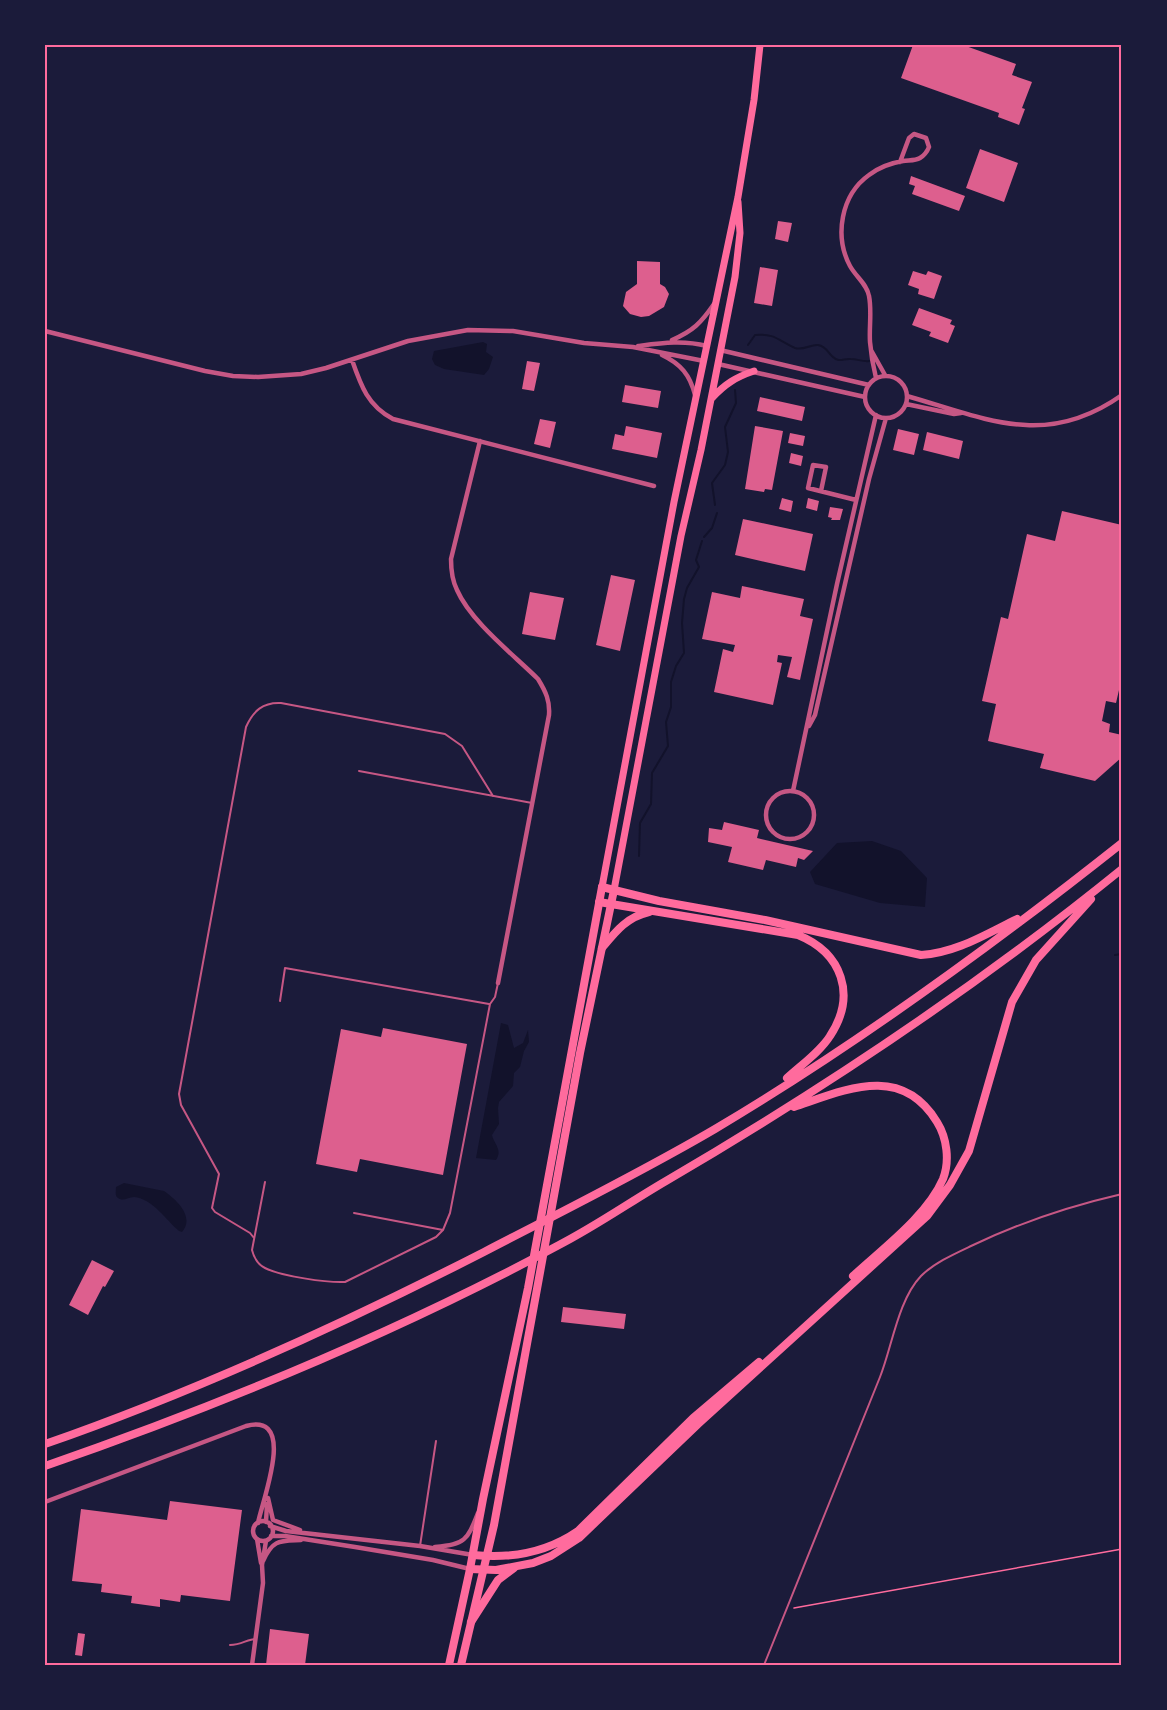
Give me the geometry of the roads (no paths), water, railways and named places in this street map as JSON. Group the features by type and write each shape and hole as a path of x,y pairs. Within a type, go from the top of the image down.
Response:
{"highway":[{"path":"45,1444 152,1405 379,1306 714,1129 903,1008 1037,910 1122,843"},
{"path":"45,1466 242,1392 328,1356 558,1246 782,1112 989,971 1122,869"},
{"path":"470,1569 483,1571 514,1568 533,1563 551,1556 579,1538 698,1424 927,1216 951,1185 969,1151 1012,1002 1036,960 1105,883"},
{"path":"602,887 659,901 765,920 921,955 939,954 963,945 1037,910"},
{"path":"600,902 798,935 813,941 828,954 839,971 843,985 844,1004 830,1037 772,1093"},
{"path":"602,948 623,923 642,914 656,911"},
{"path":"473,1556 516,1556 564,1541 578,1531 693,1418 763,1359 913,1220 944,1177 946,1144 940,1127 931,1111 917,1098 901,1090 883,1085 866,1084 782,1112"},
{"path":"471,1622 498,1580 514,1568"}],"main road":[{"path":"448,1665 473,1556 528,1288 672,512 738,197 754,100 760,45"},
{"path":"460,1665 487,1556 580,1053 614,890 678,548 735,277 738,197"},
{"path":"708,346 720,350"},
{"path":"704,361 718,364"},
{"path":"710,400 727,383 754,371"}],"street":[{"path":"876,378 872,364 869,294 845,255 842,220 850,196 861,181 875,171 900,162 918,159 929,147 926,138 914,134 909,138 900,162"},
{"path":"668,342 689,333 703,320 716,302"},
{"path":"45,331 169,363 232,376 301,374 408,341 468,330 513,332 584,343 633,347 704,361"},
{"path":"633,347 668,342 691,342 708,346"},
{"path":"720,350 869,385"},
{"path":"657,352 683,368 691,379 696,398"},
{"path":"872,353 885,375"},
{"path":"352,360 363,391 375,408 383,414 401,421 654,486"},
{"path":"718,364 865,397"},
{"path":"891,376 902,383 908,396 900,413 886,418 876,415 868,407 865,397 869,385 876,378 891,376"},
{"path":"908,396 961,413 1015,426 1045,425 1088,415 1122,395"},
{"path":"906,404 954,414 961,413"},
{"path":"793,791 876,415"},
{"path":"808,726 815,715 864,501 886,418"},
{"path":"480,441 451,559 452,575 457,591 476,618 538,680 545,690 549,703 549,716 498,982"},
{"path":"821,491 826,467 813,465 808,488 864,501"},
{"path":"793,791 802,794 810,802 814,818 806,833 797,838 786,839 776,835 769,827 765,812 769,802 777,794 793,791"},
{"path":"45,1502 246,1426 252,1424 262,1426 270,1431 274,1441 267,1486 258,1523 253,1529 262,1565"},
{"path":"267,1486 273,1520 302,1532"},
{"path":"268,1498 265,1512 271,1536"},
{"path":"431,1548 450,1546 467,1536 483,1499"},
{"path":"258,1523 286,1531 420,1546 473,1556"},
{"path":"252,1665 263,1583 262,1565 266,1541 271,1536 313,1540 433,1560 470,1569"},
{"path":"257,1539 266,1541"},
{"path":"262,1565 272,1546 279,1541 313,1540"}],"lane":[{"path":"254,1238 212,1208 219,1173 181,1104 178,1094 219,868 246,727 250,717 270,702 445,734 462,746 493,796"},
{"path":"359,771 532,803"},
{"path":"280,1001 285,968 490,1004"},
{"path":"265,1182 252,1250 254,1257 265,1268 329,1282 345,1282 436,1238 443,1230 450,1213 490,1004 495,997 498,982"},
{"path":"764,1665 889,1353 908,1295 920,1278 932,1267 957,1252 992,1236 1095,1200 1122,1194"},
{"path":"354,1213 443,1230"},
{"path":"420,1546 436,1441"},
{"path":"230,1645 240,1645 256,1639"}],"waterway":[{"path":"748,345 755,335 767,335 798,349 821,346 837,360 870,361"},
{"path":"715,505 712,483 725,465 728,452 725,427 736,403 735,390"},
{"path":"704,537 712,528 717,513"},
{"path":"639,856 640,823 651,804 652,773 668,746 666,722 671,707 671,682 676,666 684,653 682,623 684,599 687,588 699,567 696,560 702,541"},
{"path":"1115,955 1122,954"}]}
